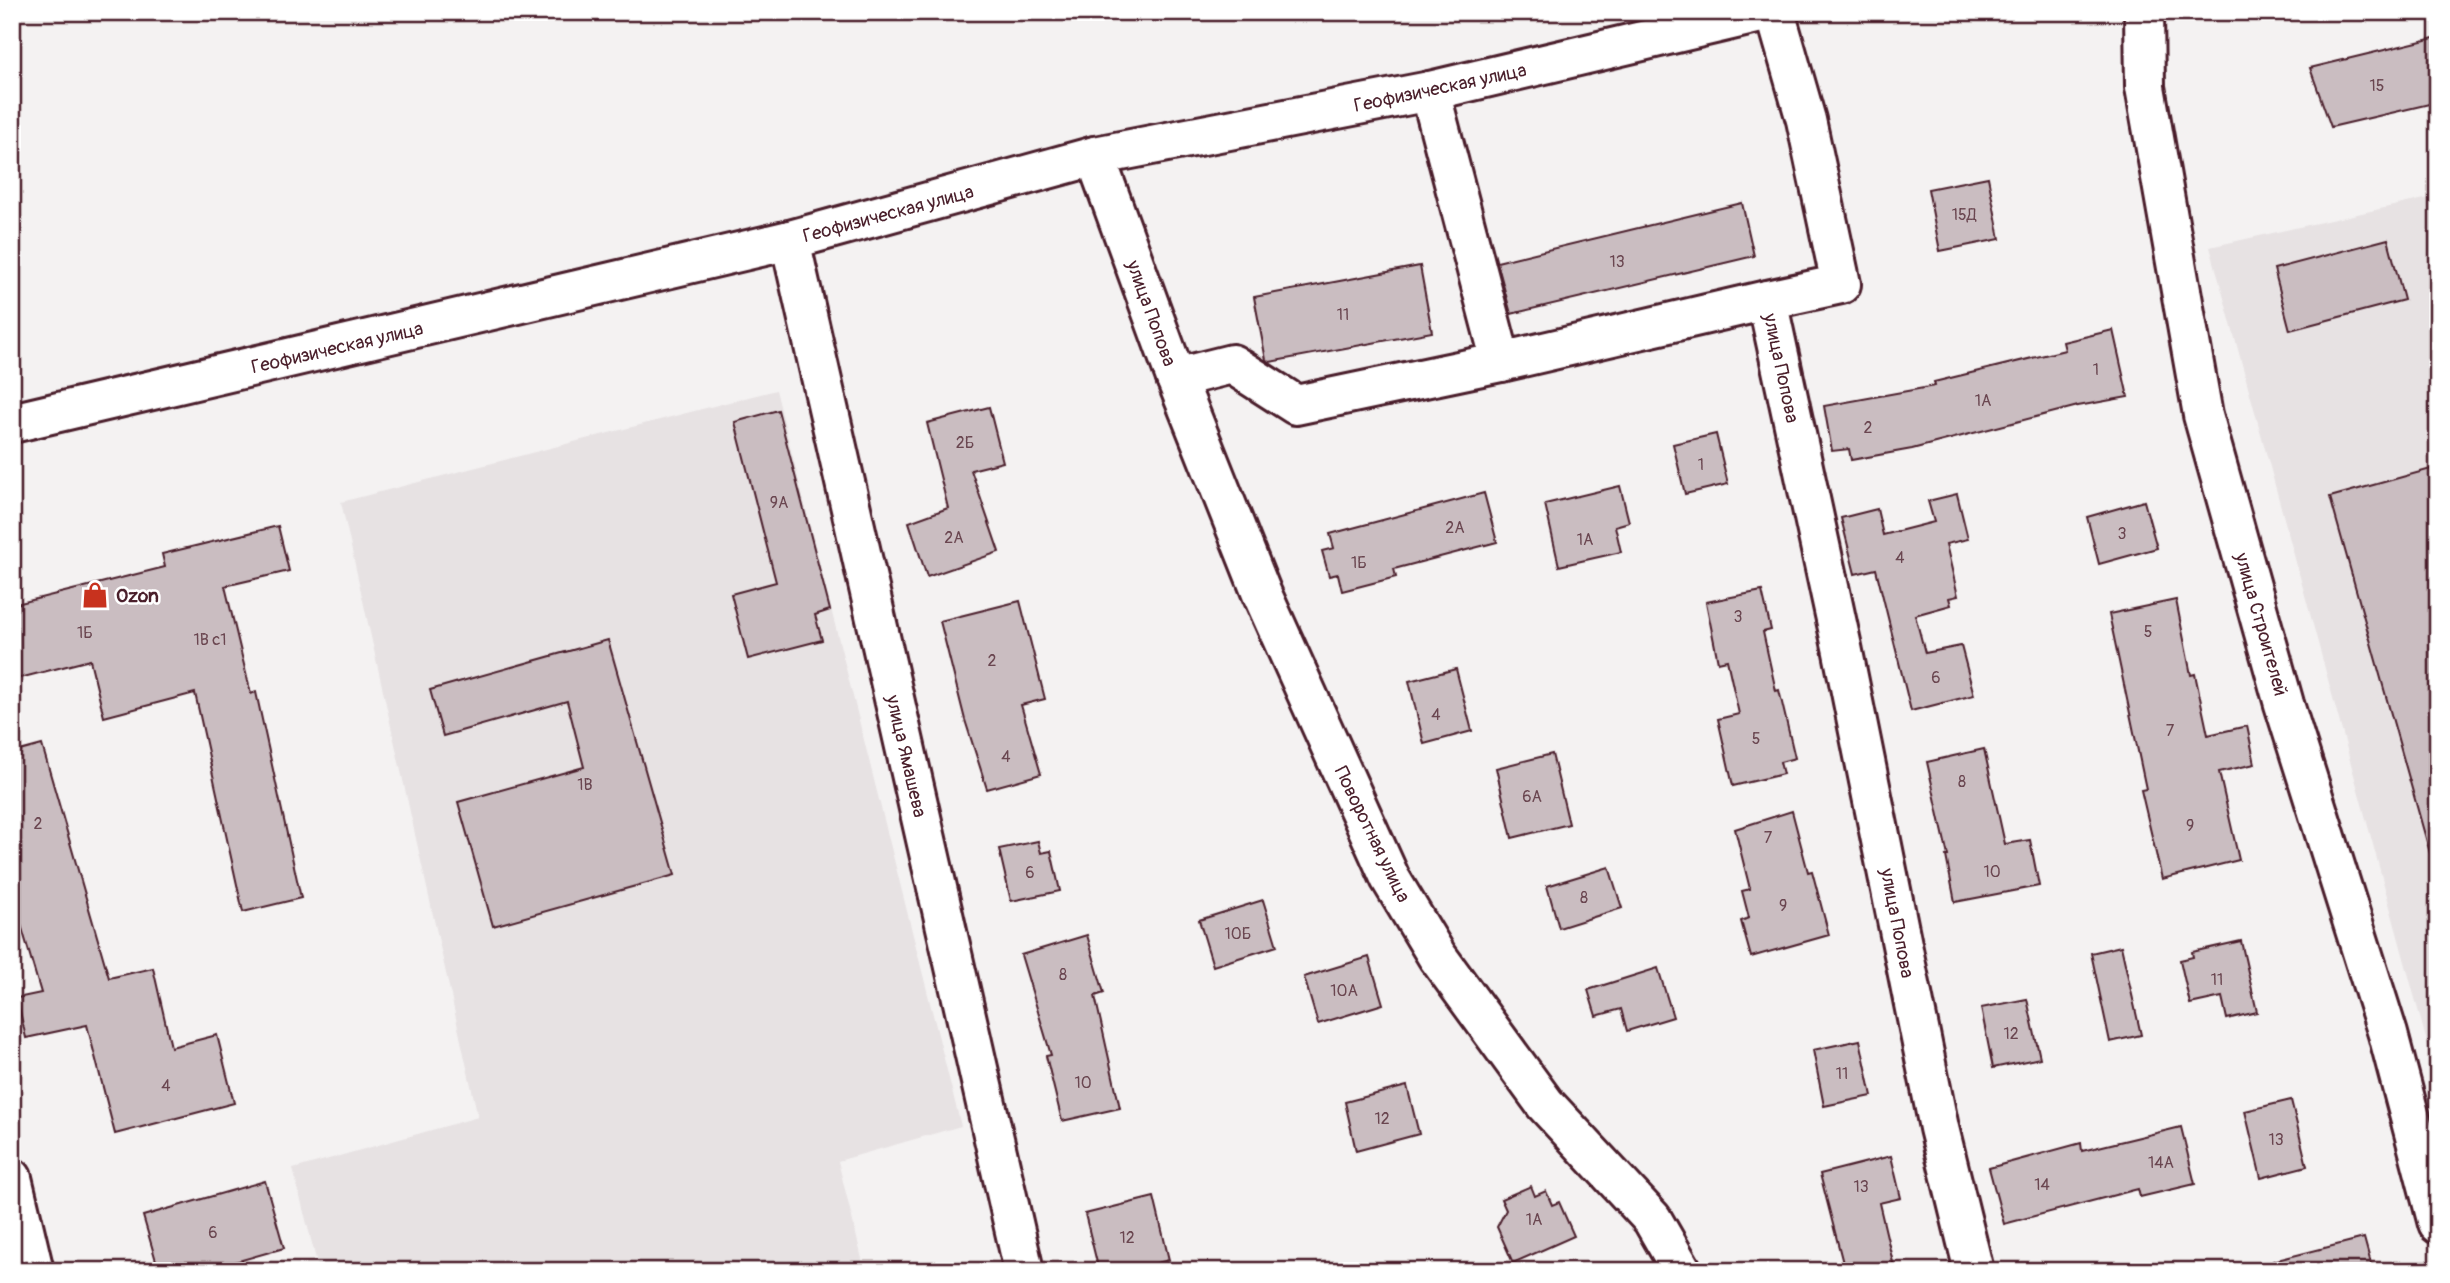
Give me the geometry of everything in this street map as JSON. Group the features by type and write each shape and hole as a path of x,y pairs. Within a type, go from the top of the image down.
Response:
{"street":[{"name":"Геофизическая улица","path":"12,423 790,240 1095,156 1430,91 1765,12"},
{"path":"1767,300 1841,284 1806,120 1775,12"},
{"name":"улица Строителей","path":"2144,12 2145,87 2203,415 2284,704 2388,1034 2438,1224"},
{"path":"1430,91 1501,362"},
{"name":"улица Попова","path":"1095,156 1176,378 1232,365 1296,405 1501,362 1767,300 1844,660 1939,1128 1974,1271"},
{"name":"улица Ямашева","path":"790,240 1024,1271"},
{"name":"Поворотная улица","path":"1176,378 1262,594 1390,878 1437,956 1545,1104 1652,1219 1682,1271"},
{"path":"12,1178 34,1271"}],"shaded area":[{"path":"2438,196 2438,1083 2210,247"},
{"path":"776,390 961,1126 838,1161 865,1271 319,1271 293,1169 478,1117 341,502"}],"building":[{"path":"2438,37 2438,102 2331,127 2310,68"},
{"path":"1988,177 2000,239 1940,251 1928,189"},
{"path":"1742,203 1754,256 1511,314 1497,262"},
{"path":"2388,239 2404,300 2290,330 2274,269"},
{"path":"1420,266 1432,332 1270,362 1266,360 1254,297"},
{"path":"2113,330 2128,397 2078,406 1912,449 1851,460 1849,449 1832,451 1824,406 1935,386 1934,382 2065,350 2063,342"},
{"path":"989,407 1003,462 971,470 999,552 927,577 909,522 948,508 927,423"},
{"path":"778,410 830,610 815,615 822,640 748,659 731,594 776,582 735,422"},
{"path":"1716,434 1728,484 1685,494 1673,444"},
{"path":"2438,467 2438,852 2430,853 2330,497"},
{"path":"1620,486 1629,522 1615,526 1621,552 1559,566 1545,504"},
{"path":"1484,493 1497,542 1394,569 1396,577 1342,591 1338,574 1329,576 1322,551 1334,548 1330,534"},
{"path":"1957,494 1968,539 1946,544 1958,596 1949,598 1951,605 1915,615 1925,653 1961,646 1974,695 1911,711 1876,569 1855,574 1841,518 1877,509 1883,535 1934,522 1928,501"},
{"path":"2144,501 2157,548 2099,564 2087,517"},
{"path":"278,526 289,571 225,586 251,694 256,692 301,898 243,912 195,693 104,717 90,660 12,680 12,605 165,567 162,554"},
{"path":"1762,591 1771,630 1763,632 1795,758 1780,762 1783,774 1733,786 1718,719 1739,714 1727,660 1718,662 1706,602"},
{"path":"2176,600 2191,675 2195,674 2208,735 2247,726 2255,764 2219,772 2239,860 2162,879 2141,790 2146,789 2109,614"},
{"path":"1020,601 1045,699 1021,705 1041,774 987,789 965,720 940,621"},
{"path":"608,640 675,875 493,926 458,802 584,767 567,701 443,736 430,690"},
{"path":"1456,669 1472,731 1424,744 1409,681"},
{"path":"42,745 109,978 153,968 171,1047 217,1035 234,1103 115,1134 87,1025 26,1038 17,998 41,993 12,894 12,753"},
{"path":"1984,749 2005,844 2030,840 2039,886 1955,902 1948,856 1927,762"},
{"path":"1552,754 1569,824 1512,838 1496,768"},
{"path":"1792,811 1808,872 1812,871 1829,935 1751,957 1741,921 1749,918 1742,891 1750,889 1735,829"},
{"path":"1038,841 1041,853 1051,851 1060,891 1011,901 999,849"},
{"path":"1609,867 1622,908 1559,928 1547,886"},
{"path":"1263,900 1277,946 1213,966 1199,920"},
{"path":"1087,935 1104,993 1095,996 1120,1108 1062,1121 1046,1056 1051,1055 1021,955"},
{"path":"2241,941 2257,1012 2227,1019 2222,997 2190,1004 2180,960 2193,957 2192,952"},
{"path":"2121,946 2141,1035 2110,1042 2091,953"},
{"path":"1369,957 1383,1004 1318,1024 1304,977"},
{"path":"1658,968 1673,1017 1627,1031 1621,1009 1596,1016 1588,990"},
{"path":"2027,999 2040,1058 1993,1068 1981,1008"},
{"path":"1860,1040 1872,1096 1824,1106 1813,1050"},
{"path":"1407,1086 1419,1134 1356,1151 1345,1102"},
{"path":"2291,1100 2307,1166 2261,1178 2245,1111"},
{"path":"2181,1127 2195,1184 2140,1197 2138,1189 2004,1224 1989,1168 2081,1143 2082,1151"},
{"path":"1891,1156 1901,1198 1879,1203 1895,1271 1845,1271 1820,1174"},
{"path":"265,1181 284,1248 203,1271 159,1271 143,1216"},
{"path":"1531,1186 1535,1196 1546,1191 1552,1205 1559,1202 1574,1236 1513,1263 1497,1227 1506,1210 1501,1199"},
{"path":"1154,1197 1169,1260 1125,1271 1099,1271 1085,1214"},
{"path":"2364,1238 2373,1271 2274,1271 2273,1261"}],"place":[{"name":"Ozon","path":"95,595"}]}
